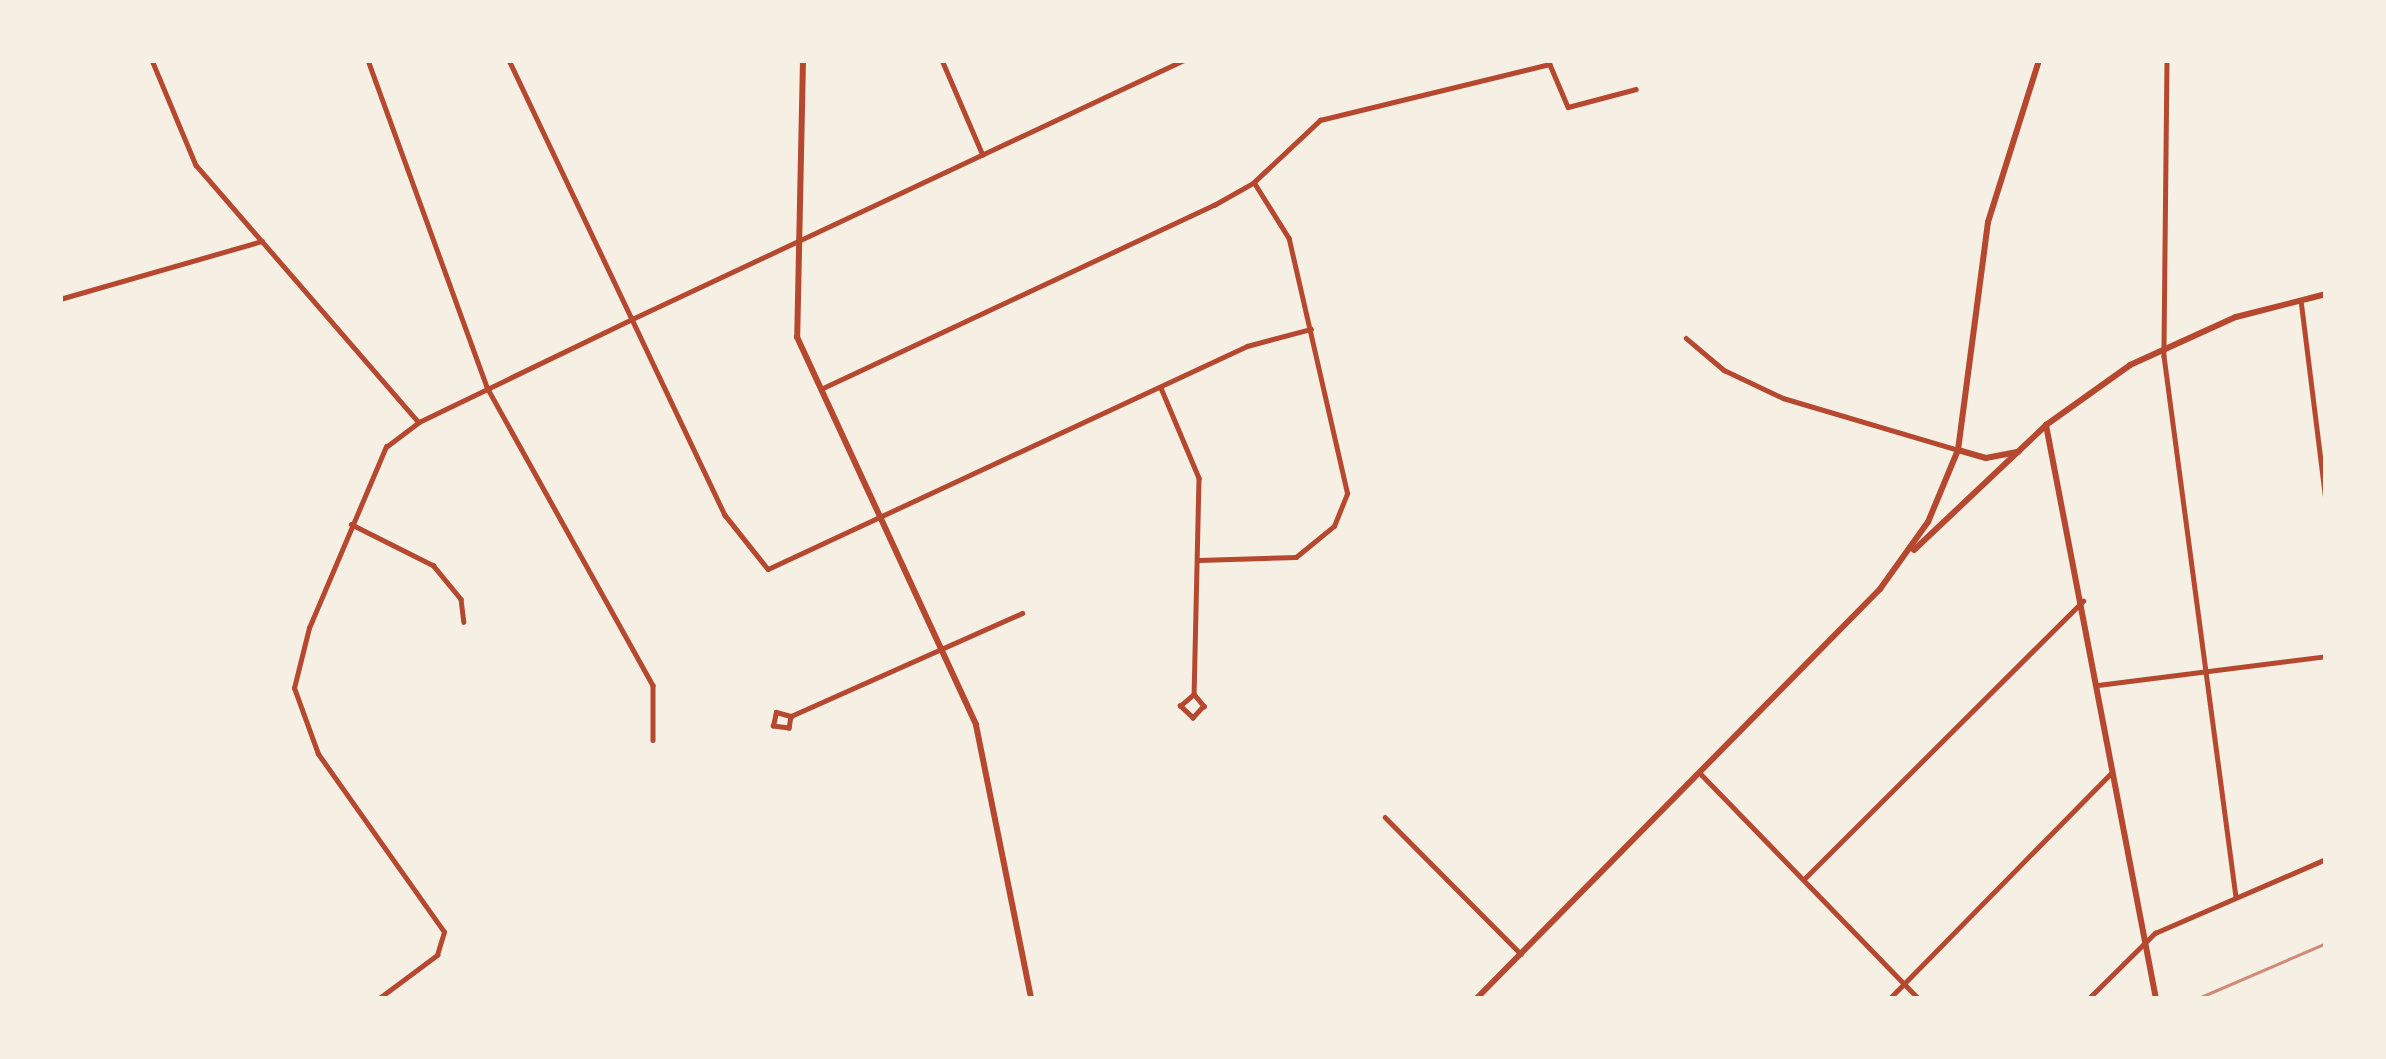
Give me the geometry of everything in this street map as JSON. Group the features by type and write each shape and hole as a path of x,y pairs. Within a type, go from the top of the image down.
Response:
{"main road":[{"path":"803,60 794,324 820,390 976,725 1031,999"},
{"path":"1901,562 1958,450 1988,222 2039,60"},
{"path":"1476,999 1842,628 1901,562 2046,425 2167,344 2326,294"},
{"path":"2046,425 2156,999"},
{"path":"1958,450 1986,458 2018,452"}],"street":[{"path":"152,60 184,148 418,422"},
{"path":"368,60 488,389 653,685 653,740"},
{"path":"509,60 725,515 768,568 1247,346 1311,329"},
{"path":"942,60 983,155"},
{"path":"378,999 444,944 438,919 318,754 297,708 299,657 380,455 418,422 1184,60"},
{"path":"2167,60 2167,344 2204,673 2236,897"},
{"path":"820,390 1253,183 1320,120 1548,62 1568,107 1636,89"},
{"path":"1199,560 1296,557 1322,540 1344,507 1346,473 1286,230 1253,183"},
{"path":"60,299 262,241"},
{"path":"2301,299 2326,502"},
{"path":"1686,338 1724,370 1783,398 1958,450"},
{"path":"1161,388 1197,468 1194,694"},
{"path":"351,524 433,565 461,599 464,622"},
{"path":"1804,879 2083,601"},
{"path":"791,716 1022,613"},
{"path":"2098,685 2326,656"},
{"path":"1889,999 2114,770"},
{"path":"1700,773 1919,999"},
{"path":"1385,817 1521,954"},
{"path":"2088,999 2145,938 2326,859"}],"railway":[{"path":"2196,999 2326,943"}]}
